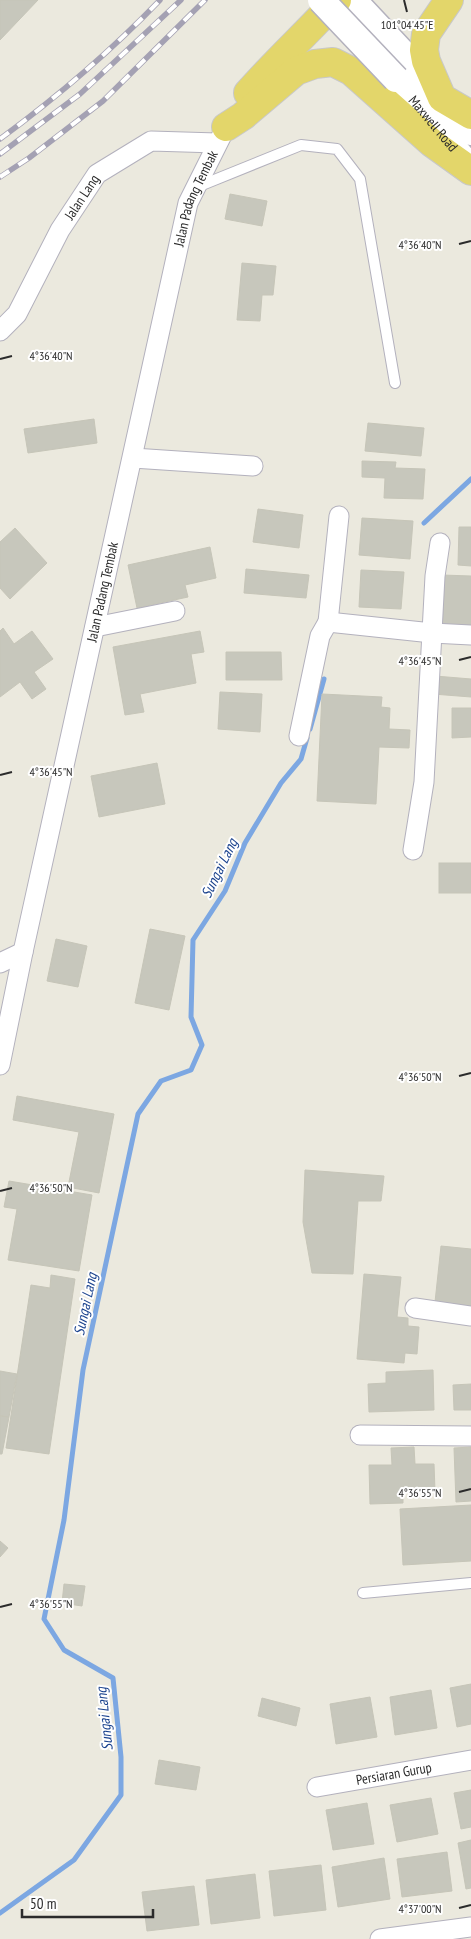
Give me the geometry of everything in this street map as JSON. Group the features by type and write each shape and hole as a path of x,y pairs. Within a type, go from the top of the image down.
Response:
{"highway":[{"path":"222,135 234,109 243,98 337,0"},
{"path":"449,0 426,34 424,50 426,62 442,98 471,115"},
{"path":"222,135 296,71 315,64 333,62 351,71 432,143 471,171"}],"main road":[{"path":"321,0 403,70"},
{"path":"353,0 403,70"},
{"name":"Maxwell Road","path":"403,70 442,98 471,132"},
{"name":"Maxwell Road","path":"403,70 471,167"}],"street":[{"name":"Jalan Padang Tembak","path":"0,1065 23,952 188,203 222,135"},
{"name":"Jalan Lang","path":"0,331 17,314 60,230 97,174 151,141 222,135"},
{"path":"133,458 252,466"},
{"path":"300,736 320,636 328,622 339,516"},
{"path":"413,850 424,782 432,633 440,542"},
{"path":"95,627 175,611"},
{"path":"328,622 432,633 471,635"},
{"path":"0,963 23,952"},
{"path":"415,1308 471,1316"},
{"path":"360,1435 471,1436"},
{"name":"Persiaran Gurup","path":"317,1787 471,1760"},
{"path":"380,1939 471,1927"}],"lane":[{"path":"195,188 300,145 337,148 360,179 395,383"},
{"path":"363,1593 471,1583"}],"building":[{"path":"0,0 38,0 0,40"},
{"path":"230,194 267,201 262,226 225,219"},
{"path":"242,263 276,266 273,295 262,295 260,321 237,320"},
{"path":"94,419 97,443 28,453 24,429"},
{"path":"368,423 424,428 421,456 365,451"},
{"path":"362,461 396,462 395,468 425,469 423,499 384,498 385,478 362,477"},
{"path":"258,509 303,515 299,548 253,542"},
{"path":"362,518 413,521 410,559 359,555"},
{"path":"459,527 471,527 471,566 458,565"},
{"path":"15,528 47,563 10,599 0,588 0,542"},
{"path":"210,547 216,578 185,585 188,597 137,608 128,565"},
{"path":"246,569 309,575 306,598 244,593"},
{"path":"361,570 404,572 401,609 359,607"},
{"path":"442,575 471,576 471,628 440,626"},
{"path":"3,628 14,644 32,631 53,659 34,672 46,689 32,699 20,682 0,697 0,631"},
{"path":"200,631 204,652 191,654 196,683 140,694 144,712 125,715 113,647"},
{"path":"226,652 281,652 282,680 226,680"},
{"path":"435,676 471,679 471,697 433,694"},
{"path":"220,692 262,694 260,732 218,729"},
{"path":"322,694 382,697 381,707 390,708 389,729 410,730 409,748 379,747 376,804 317,801"},
{"path":"452,708 471,708 471,737 452,738"},
{"path":"157,763 165,804 99,817 91,776"},
{"path":"439,863 471,863 471,893 439,893"},
{"path":"150,929 185,936 169,1010 135,1003"},
{"path":"56,939 87,946 78,987 47,981"},
{"path":"17,1096 114,1114 99,1193 68,1187 79,1132 13,1120"},
{"path":"305,1170 384,1176 381,1201 358,1201 353,1274 312,1273 303,1222"},
{"path":"9,1181 92,1195 79,1271 8,1260 17,1209 4,1207"},
{"path":"441,1246 471,1249 471,1306 435,1302"},
{"path":"364,1274 401,1277 397,1317 408,1318 408,1326 419,1327 417,1354 405,1353 404,1363 357,1359"},
{"path":"51,1275 75,1279 49,1454 6,1448 31,1285 50,1288"},
{"path":"433,1370 434,1410 369,1412 368,1384 386,1383 386,1372"},
{"path":"0,1371 17,1374 9,1417 0,1416"},
{"path":"471,1384 471,1410 454,1410 453,1385"},
{"path":"0,1416 9,1417 2,1454 0,1454"},
{"path":"414,1447 415,1464 434,1464 435,1491 403,1492 403,1503 370,1504 369,1465 392,1465 391,1448"},
{"path":"471,1447 471,1501 456,1502 454,1448"},
{"path":"471,1505 471,1561 403,1565 400,1509"},
{"path":"0,1541 8,1548 0,1557"},
{"path":"64,1584 85,1586 82,1606 62,1603"},
{"path":"471,1684 471,1724 457,1727 450,1688"},
{"path":"431,1690 437,1728 395,1735 390,1697"},
{"path":"370,1697 377,1737 336,1744 330,1704"},
{"path":"262,1698 300,1708 296,1726 258,1716"},
{"path":"159,1760 200,1767 196,1790 155,1784"},
{"path":"471,1790 471,1827 461,1829 454,1793"},
{"path":"431,1798 438,1834 397,1842 390,1805"},
{"path":"367,1803 374,1844 333,1850 326,1810"},
{"path":"471,1840 471,1888 466,1889 458,1843"},
{"path":"447,1852 452,1891 402,1897 397,1859"},
{"path":"384,1858 390,1899 338,1907 332,1867"},
{"path":"321,1865 326,1910 274,1916 269,1871"},
{"path":"255,1874 260,1918 211,1924 206,1880"},
{"path":"194,1886 199,1925 147,1931 142,1892"}],"waterway":[{"name":"Sungai Lang","path":"424,523 471,479"},
{"name":"Sungai Lang","path":"310,729 324,679"},
{"name":"Sungai Lang","path":"0,1913 74,1860 121,1795 121,1757 113,1678 64,1650 44,1619 64,1520 83,1370 138,1114 161,1081 191,1070 202,1045 191,1017 193,940 225,891 245,843 281,783 301,759 307,738"}],"railway":[{"path":"0,139 83,73 160,0"},
{"path":"0,154 80,94 181,0"},
{"path":"0,177 29,158 103,101 205,0"}]}
